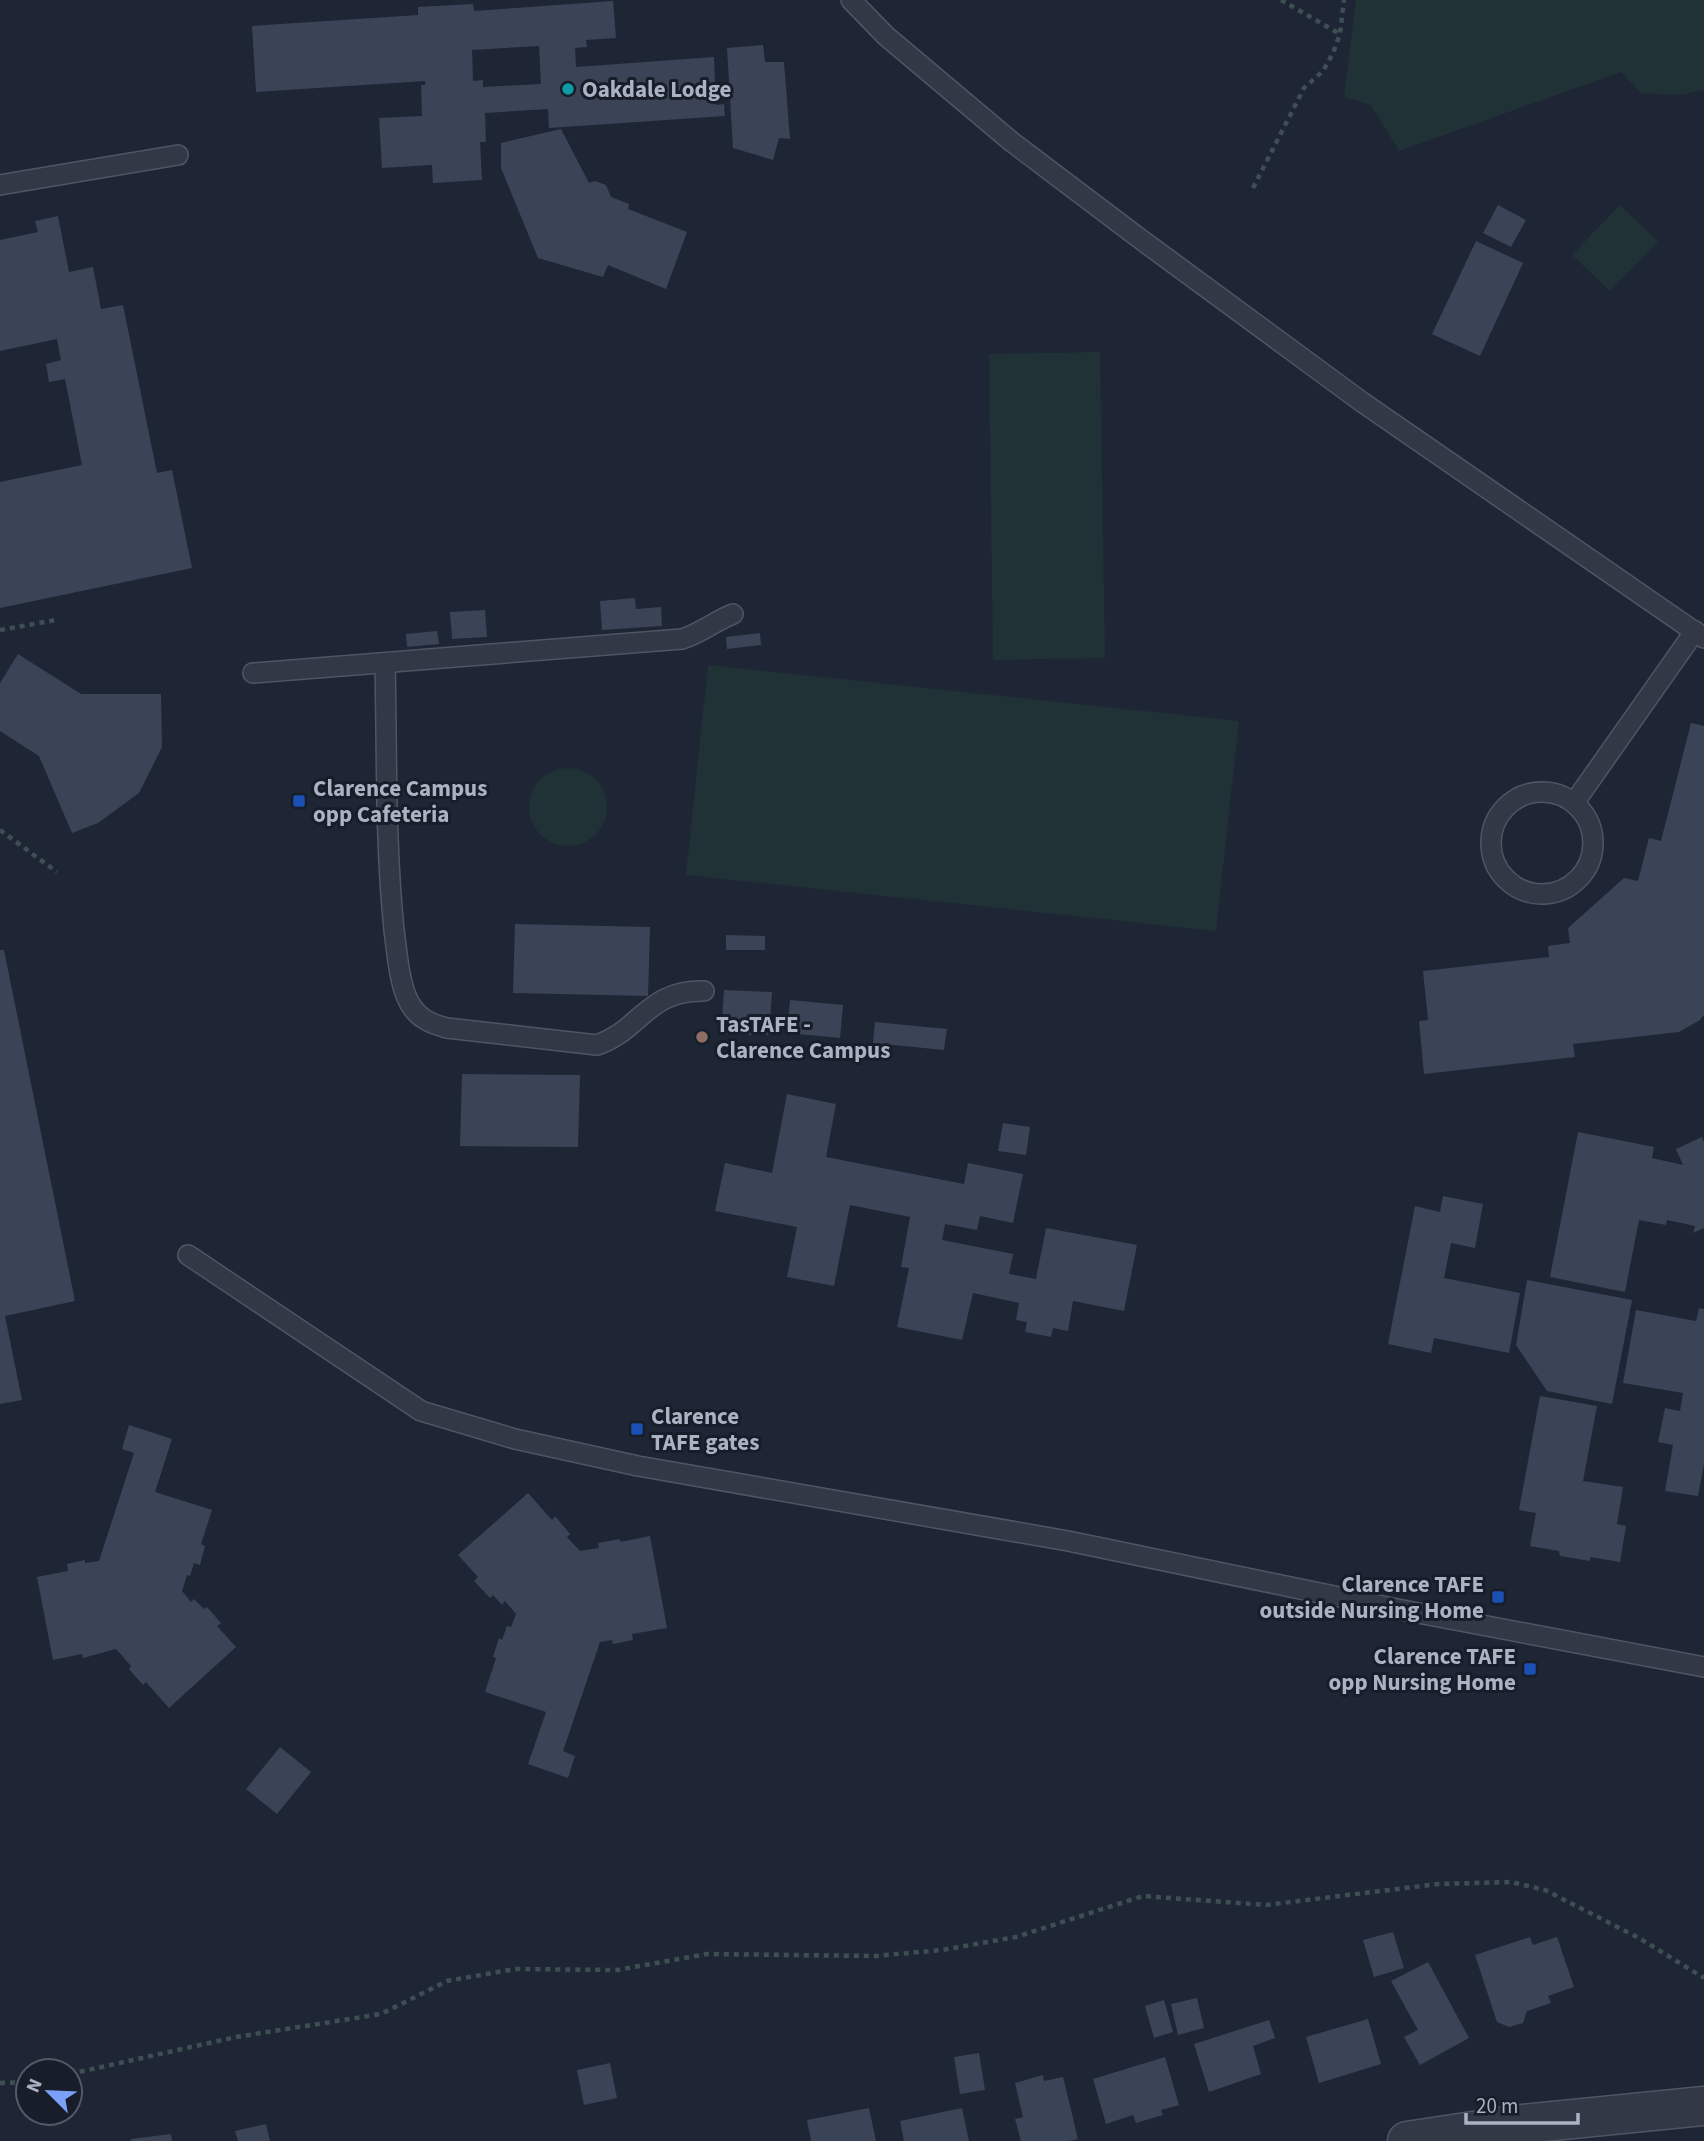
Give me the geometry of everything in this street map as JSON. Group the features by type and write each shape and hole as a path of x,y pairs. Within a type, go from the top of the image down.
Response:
{"street":[{"path":"1407,2141 1526,2123 1704,2105"}],"lane":[{"path":"851,0 886,36 1012,142 1139,238 1362,402 1700,635 1574,803"},
{"path":"0,185 178,155"},
{"path":"253,673 682,639 703,632 718,620 733,614"},
{"path":"385,663 390,882 397,957 407,1000 421,1017 447,1028 597,1045 612,1040 665,998 685,990 704,991"},
{"path":"1526,794 1559,794 1574,803 1585,814 1592,830 1594,846 1590,863 1580,877 1567,888 1551,894 1534,894 1517,888 1504,877 1495,863 1491,846 1493,829 1500,814 1512,802 1526,794"},
{"path":"188,1255 421,1411 515,1440 638,1466 1068,1541 1397,1609 1704,1667"}],"path":[{"path":"1281,0 1340,34"},
{"path":"1253,188 1304,89 1323,71 1334,54 1340,34 1344,0"},
{"path":"0,630 56,620"},
{"path":"0,830 57,872"},
{"path":"84,2071 236,2037 381,2014 447,1981 515,1969 618,1970 707,1954 875,1956 942,1950 1016,1937 1143,1896 1266,1905 1438,1884 1511,1882 1557,1896 1639,1938 1704,1978"}],"shaded area":[{"path":"1356,0 1704,0 1704,90 1679,95 1642,93 1621,72 1399,151 1371,105 1344,97"},
{"path":"1620,205 1658,242 1610,291 1572,255"},
{"path":"1100,352 1105,658 993,660 989,354"},
{"path":"708,665 1239,721 1216,931 686,875"},
{"path":"568,768 583,771 596,779 604,792 607,807 604,822 596,835 583,843 568,846 553,843 540,835 532,822 529,807 532,792 540,779 553,771"}],"building":[{"name":"Oakdale Lodge","path":"613,1 616,38 586,40 587,47 575,48 576,67 714,57 716,105 724,104 725,116 549,128 548,109 485,113 486,142 480,142 482,180 433,183 432,165 382,168 379,118 422,116 421,85 425,85 425,81 256,92 252,26 418,15 418,7 473,4 474,11","holes":["539,46 541,84 483,87 483,80 473,81 472,50"]},
{"path":"763,45 765,62 784,62 790,139 779,138 773,160 733,148 727,48"},
{"path":"561,129 589,183 595,181 606,185 611,197 629,204 628,209 687,232 666,289 608,265 603,277 538,258 501,168 501,143"},
{"path":"1498,205 1526,220 1511,247 1483,233"},
{"path":"58,216 69,272 93,267 101,309 123,305 157,473 172,470 192,568 0,608 0,482 82,465 65,379 49,382 46,364 61,360 57,339 0,351 0,240 38,232 35,221"},
{"path":"1476,241 1523,263 1480,356 1432,334"},
{"path":"635,598 636,609 661,607 662,626 602,630 600,601"},
{"path":"485,610 487,637 452,639 450,612"},
{"path":"437,631 439,644 407,647 406,634"},
{"path":"760,633 761,645 727,649 726,637"},
{"path":"18,654 81,694 161,694 162,747 139,793 98,823 72,833 39,756 0,731 0,683"},
{"path":"1691,723 1704,726 1704,1015 1679,1032 1573,1044 1575,1057 1424,1074 1419,1021 1428,1020 1423,971 1549,957 1548,946 1570,943 1568,928 1624,878 1638,881 1649,838 1661,841"},
{"path":"515,924 650,927 648,996 513,993"},
{"path":"726,935 765,936 765,950 726,950"},
{"path":"0,950 4,950 75,1301 5,1316 22,1400 0,1404"},
{"path":"724,990 772,992 769,1035 721,1034"},
{"path":"790,1000 843,1005 840,1038 787,1033"},
{"path":"875,1022 947,1029 944,1050 873,1043"},
{"path":"462,1074 580,1075 578,1147 460,1146"},
{"path":"787,1094 836,1104 826,1157 964,1184 968,1163 1023,1174 1013,1223 980,1216 977,1230 945,1224 942,1240 1013,1254 1009,1274 1036,1279 1046,1228 1137,1245 1124,1311 1073,1301 1068,1331 1053,1328 1051,1337 1025,1332 1027,1322 1016,1320 1019,1303 973,1293 962,1340 897,1327 909,1268 901,1267 910,1217 850,1205 834,1286 787,1277 797,1227 715,1211 725,1163 772,1173"},
{"path":"1003,1123 1030,1127 1026,1155 998,1151"},
{"path":"1578,1132 1654,1147 1652,1158 1683,1165 1676,1149 1702,1137 1704,1142 1704,1228 1693,1233 1695,1226 1667,1220 1666,1225 1639,1220 1625,1292 1550,1277"},
{"path":"1443,1196 1483,1204 1475,1248 1451,1243 1444,1278 1520,1293 1509,1353 1434,1338 1431,1353 1388,1344 1415,1206 1440,1212"},
{"path":"1527,1280 1632,1300 1612,1404 1547,1391 1516,1345"},
{"path":"1699,1308 1704,1309 1704,1464 1698,1496 1665,1491 1673,1445 1658,1442 1665,1408 1680,1411 1683,1393 1623,1383 1636,1310 1696,1321"},
{"path":"1540,1396 1597,1406 1583,1481 1623,1487 1617,1524 1626,1526 1620,1562 1560,1556 1559,1551 1530,1546 1536,1513 1519,1510"},
{"path":"129,1425 172,1439 155,1492 212,1510 201,1544 205,1546 200,1565 194,1563 182,1591 191,1602 194,1599 204,1609 207,1607 221,1623 217,1626 236,1647 169,1708 146,1682 143,1685 116,1649 83,1658 82,1654 53,1660 37,1577 68,1571 67,1564 85,1560 85,1563 99,1561 134,1453 122,1449"},
{"path":"528,1493 552,1520 555,1516 570,1534 567,1537 580,1551 599,1548 598,1543 650,1536 667,1628 632,1634 633,1640 613,1644 612,1640 600,1642 563,1751 575,1756 568,1778 528,1764 546,1712 485,1692 496,1658 493,1657 499,1638 502,1640 507,1626 511,1627 516,1614 505,1601 502,1605 493,1595 490,1598 474,1581 478,1577 458,1555"},
{"path":"280,1747 311,1772 277,1814 246,1789"},
{"path":"1393,1932 1404,1968 1374,1977 1363,1940"},
{"path":"1530,1937 1533,1945 1557,1937 1574,1987 1548,1996 1551,2003 1527,2011 1523,2023 1509,2027 1497,2022 1475,1955"},
{"path":"1428,1962 1469,2038 1420,2065 1404,2037 1418,2030 1391,1981"},
{"path":"1197,1998 1204,2028 1178,2035 1171,2004"},
{"path":"1164,2000 1173,2032 1154,2038 1145,2006"},
{"path":"1368,2019 1381,2064 1319,2083 1306,2037"},
{"path":"1269,2020 1275,2038 1253,2046 1261,2074 1209,2092 1194,2044"},
{"path":"979,2053 985,2090 960,2094 954,2057"},
{"path":"1165,2057 1179,2105 1161,2110 1163,2115 1136,2123 1133,2115 1106,2124 1093,2079"},
{"path":"610,2063 617,2098 584,2105 577,2070"},
{"path":"1043,2075 1044,2081 1063,2077 1078,2139 1021,2141 1015,2119 1023,2117 1015,2083"},
{"path":"869,2108 876,2141 811,2141 807,2120"},
{"path":"962,2108 969,2141 904,2141 900,2121"},
{"path":"266,2124 270,2141 238,2141 235,2131"},
{"path":"171,2134 172,2141 131,2141 131,2139"}],"place":[{"name":"Oakdale Lodge","path":"568,89"},
{"name":"Clarence Campus opp Cafeteria","path":"299,801"},
{"name":"TasTAFE - Clarence Campus","path":"702,1037"},
{"name":"Clarence TAFE gates","path":"637,1429"},
{"name":"Clarence TAFE outside Nursing Home","path":"1498,1597"},
{"name":"Clarence TAFE opp Nursing Home","path":"1530,1669"}]}
